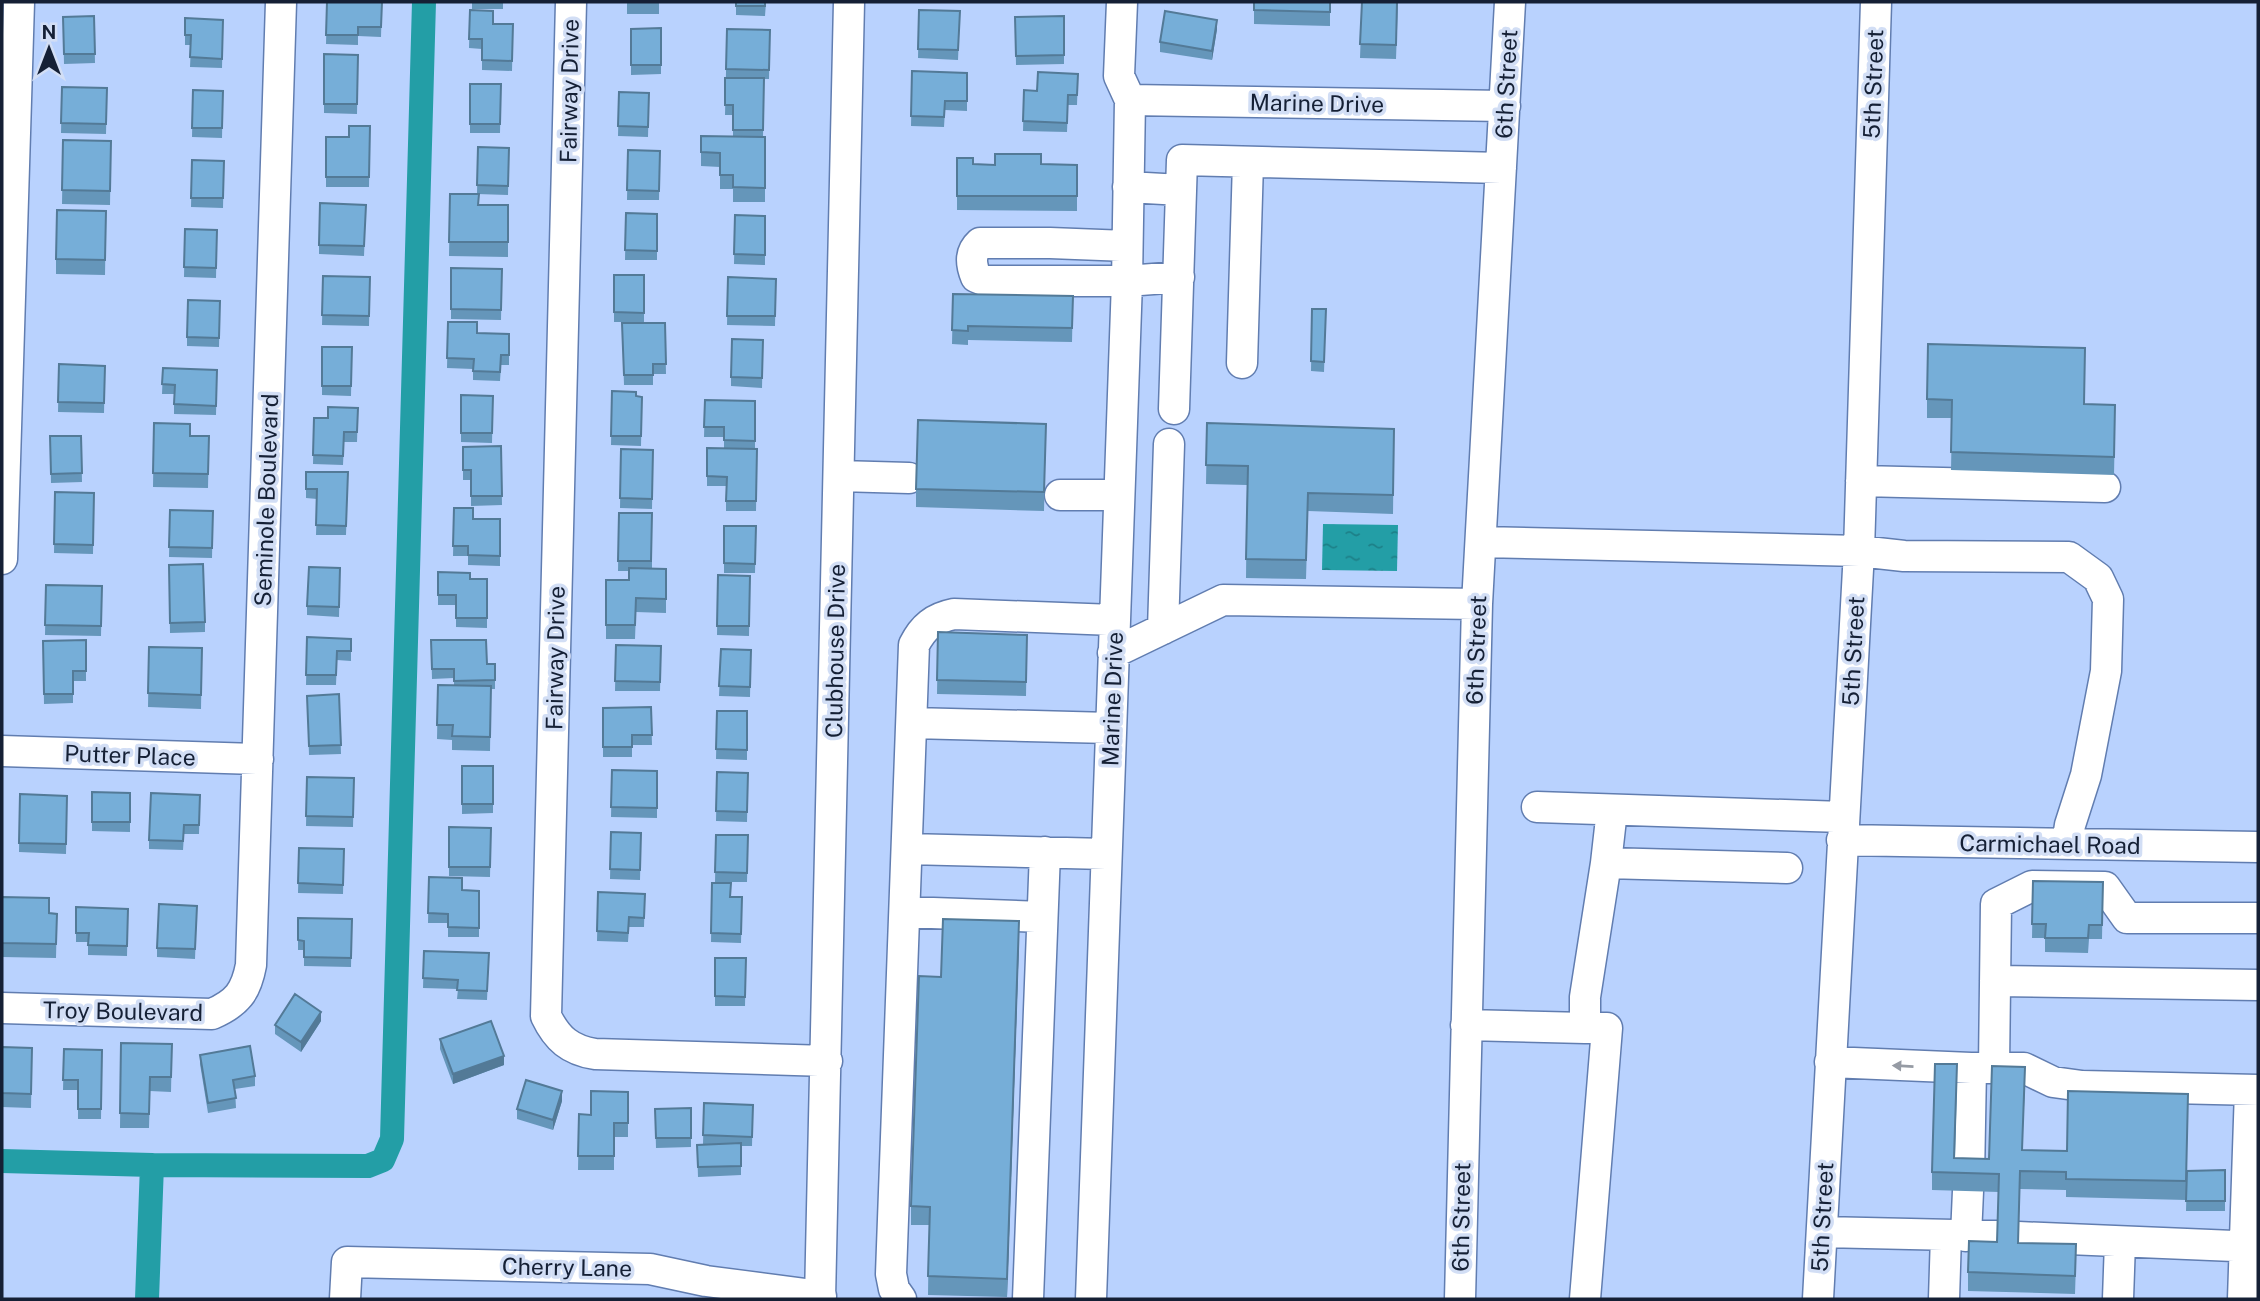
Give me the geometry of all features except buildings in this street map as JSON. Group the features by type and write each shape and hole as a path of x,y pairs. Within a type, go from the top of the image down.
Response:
{"street":[{"path":"2,559 19,2"},
{"name":"Seminole Boulevard","path":"240,996 248,982 251,965 281,2"},
{"name":"Fairway Drive","path":"571,2 546,1016 553,1031 564,1043 578,1051 594,1054 827,1060"},
{"name":"Clubhouse Drive","path":"820,1298 849,2"},
{"name":"Marine Drive","path":"1091,1299 1127,281 1130,100 1119,76 1122,2"},
{"name":"6th Street","path":"1460,1299 1477,604 1510,2"},
{"name":"5th Street","path":"1818,1299 1859,551 1876,2"},
{"name":"Marine Drive","path":"1130,100 1505,106"},
{"path":"1174,409 1182,160 1501,168"},
{"path":"1242,363 1248,162"},
{"path":"1128,187 1181,190"},
{"path":"1127,246 980,243 975,247 972,267 976,277 986,281 1127,281 1178,277"},
{"path":"1163,629 1169,444"},
{"path":"839,476 909,478"},
{"path":"1861,481 2105,487"},
{"path":"1060,495 1118,495"},
{"path":"1481,542 1859,551 1904,555 2069,557 2098,578 2108,599 2106,671 2086,775 2070,825 2067,844"},
{"path":"1113,653 1223,600 1477,604"},
{"path":"901,1299 894,1289 891,1273 914,645 929,624 940,617 954,614 1114,620"},
{"path":"912,723 1111,728"},
{"name":"Putter Place","path":"2,751 258,759"},
{"name":"Carmichael Road","path":"1536,807 1612,810 2067,844 2258,847"},
{"path":"1585,1028 1585,997 1612,810"},
{"path":"907,849 1107,854"},
{"path":"1028,1299 1045,852"},
{"path":"1606,863 1787,868"},
{"path":"1944,1299 1968,1184 1995,981 1996,904 2032,886 2105,887 2127,918 2258,918"},
{"path":"905,912 1042,917"},
{"path":"1995,981 2258,985"},
{"name":"Troy Boulevard","path":"2,1008 212,1014 228,1007 240,996"},
{"path":"1466,1025 1607,1028 1585,1299"},
{"path":"1830,1062 2024,1068 2053,1082 2082,1086 2254,1090 2252,1247 2243,1299"},
{"path":"1822,1231 2252,1247"},
{"path":"2118,1299 2120,1242"},
{"name":"Cherry Lane","path":"345,1299 347,1262 650,1269 706,1281 820,1298"}],"water":[{"path":"1323,524 1398,525 1397,571 1322,570"}],"waterway":[{"path":"2,1161 368,1166 383,1160 392,1139 424,2"},
{"path":"147,1299 152,1165"}]}
